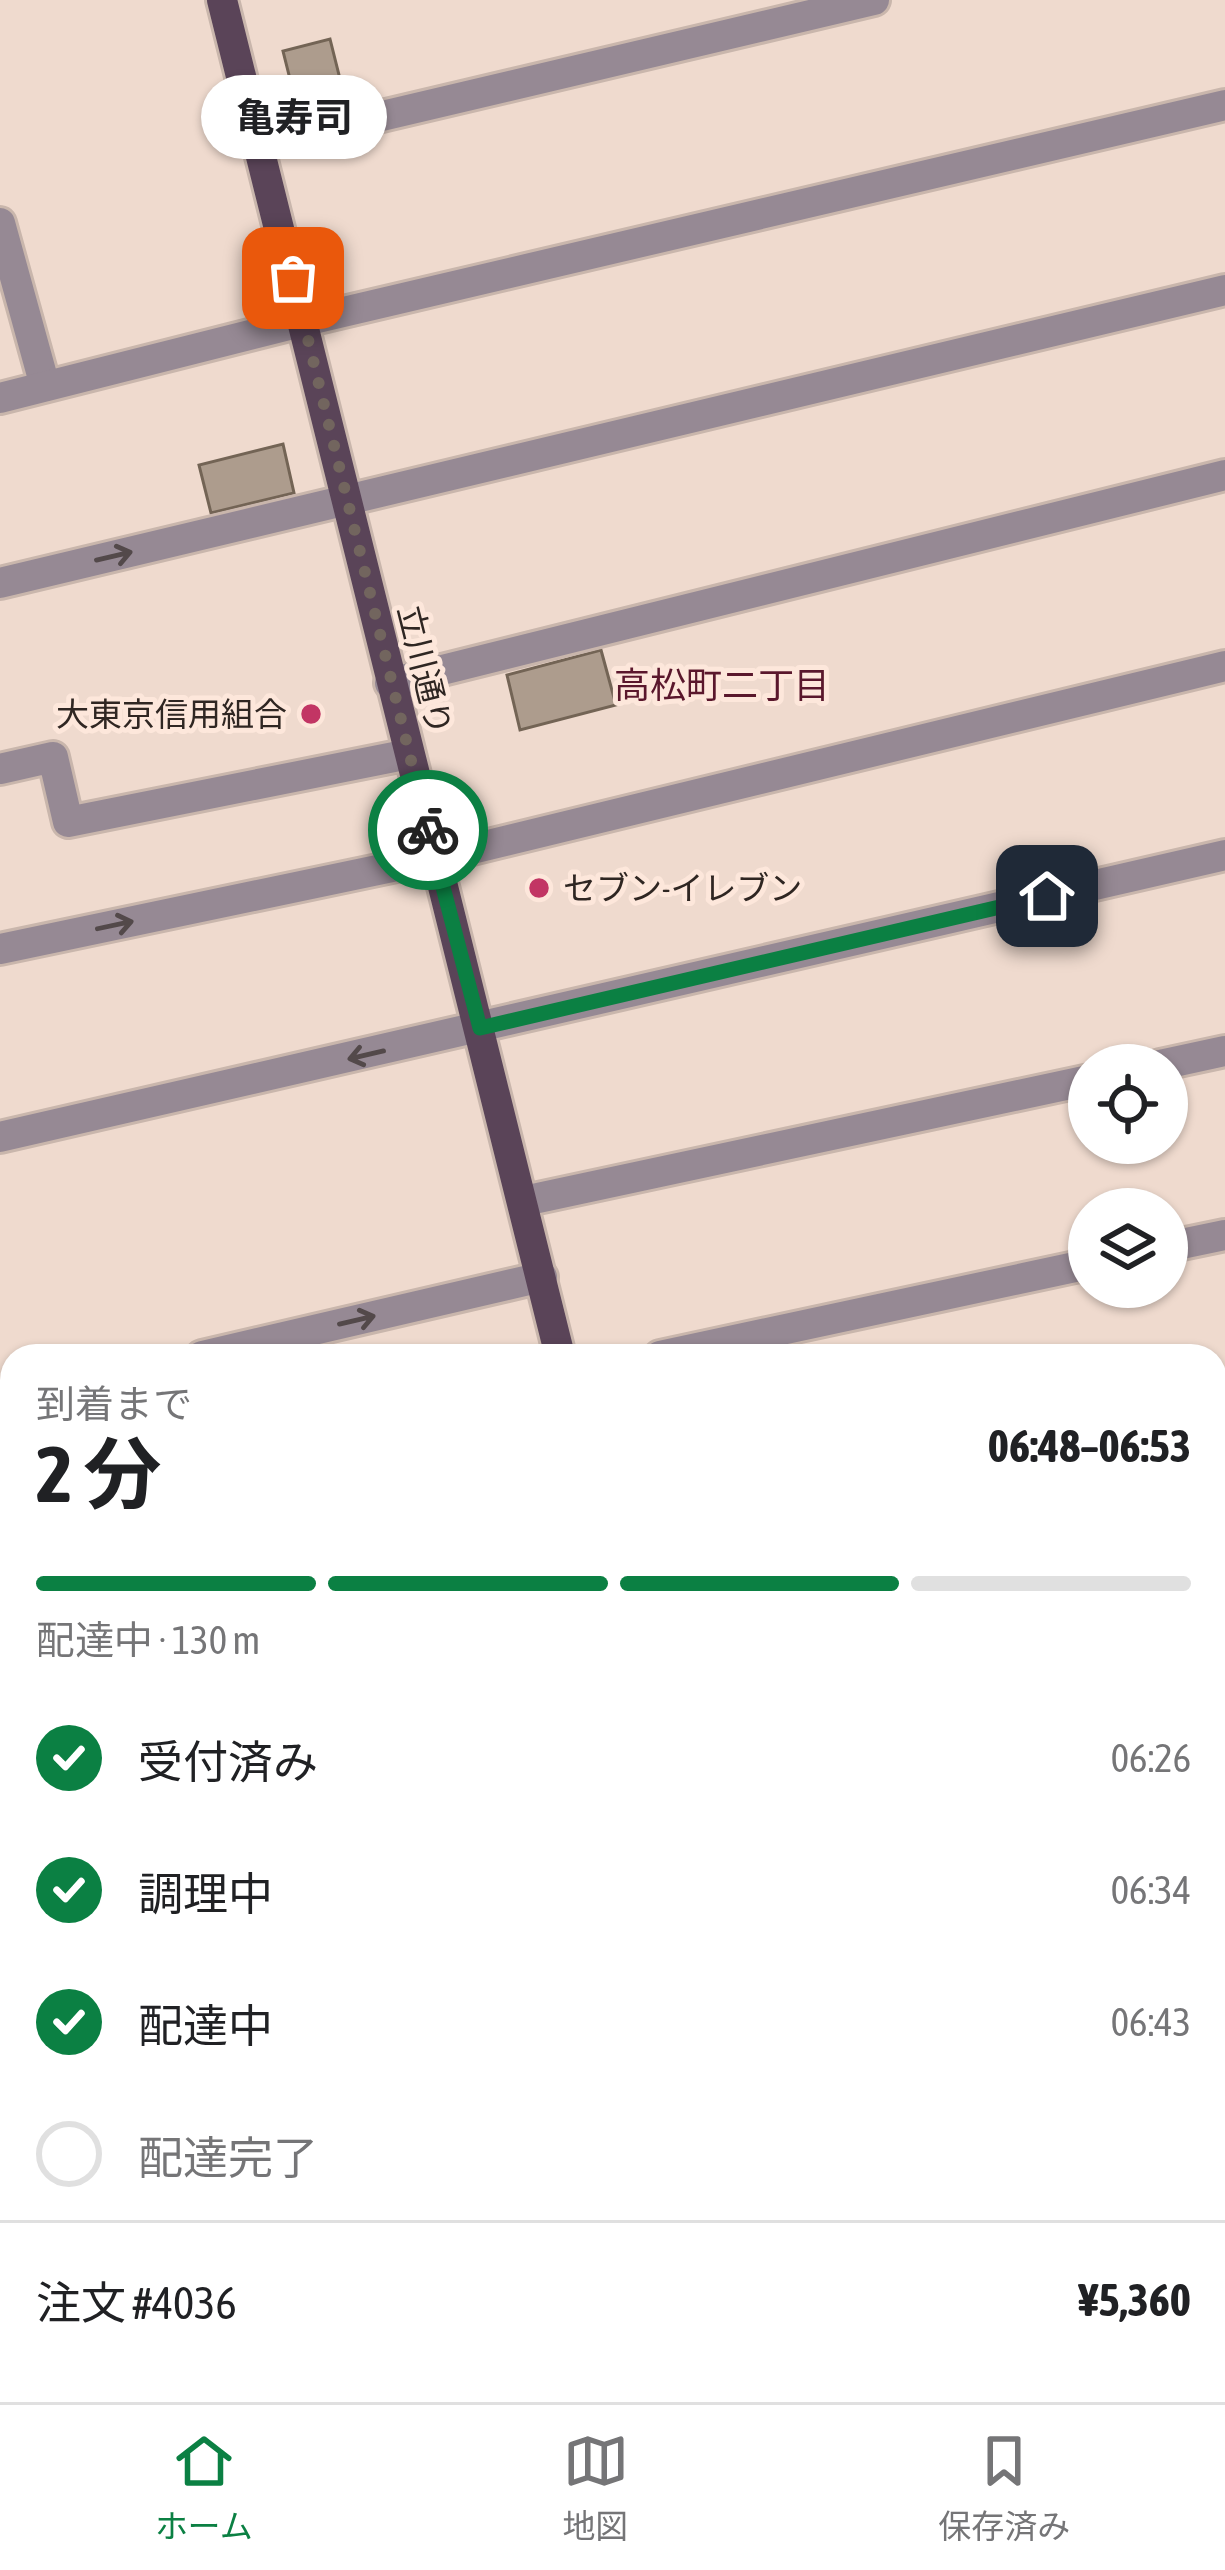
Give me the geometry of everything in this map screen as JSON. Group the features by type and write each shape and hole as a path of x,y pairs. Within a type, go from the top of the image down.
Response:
{"main road":[{"name":"立川通り","path":"222,0 557,1344"}],"street":[{"path":"259,146 874,0"},
{"path":"0,398 305,321 1225,105"},
{"path":"0,223 45,386"},
{"path":"0,583 1225,290"},
{"path":"390,683 1225,475"},
{"path":"0,950 435,858 1225,666"},
{"path":"0,769 53,757 68,821 409,754"},
{"path":"0,1137 1225,854"},
{"path":"1188,1059 1225,1051"},
{"path":"524,1202 1068,1085"},
{"path":"1188,1243 1225,1235"},
{"path":"716,1344 1068,1269"},
{"path":"253,1344 542,1276"}],"building":[{"path":"330,39 348,111 301,123 283,51"},
{"path":"283,444 294,493 211,513 199,465"},
{"path":"601,650 616,705 520,730 507,675"}],"way so far":[{"path":"293,278 428,830"}],"place":[{"name":"亀寿司","path":"293,278"},
{"name":"大東京信用組合","path":"311,714"},
{"name":"セブン-イレブン","path":"539,888"}],"district":[{"name":"高松町二丁目","path":"722,685"}],"route":[{"path":"428,830 480,1028 1047,896"}]}
